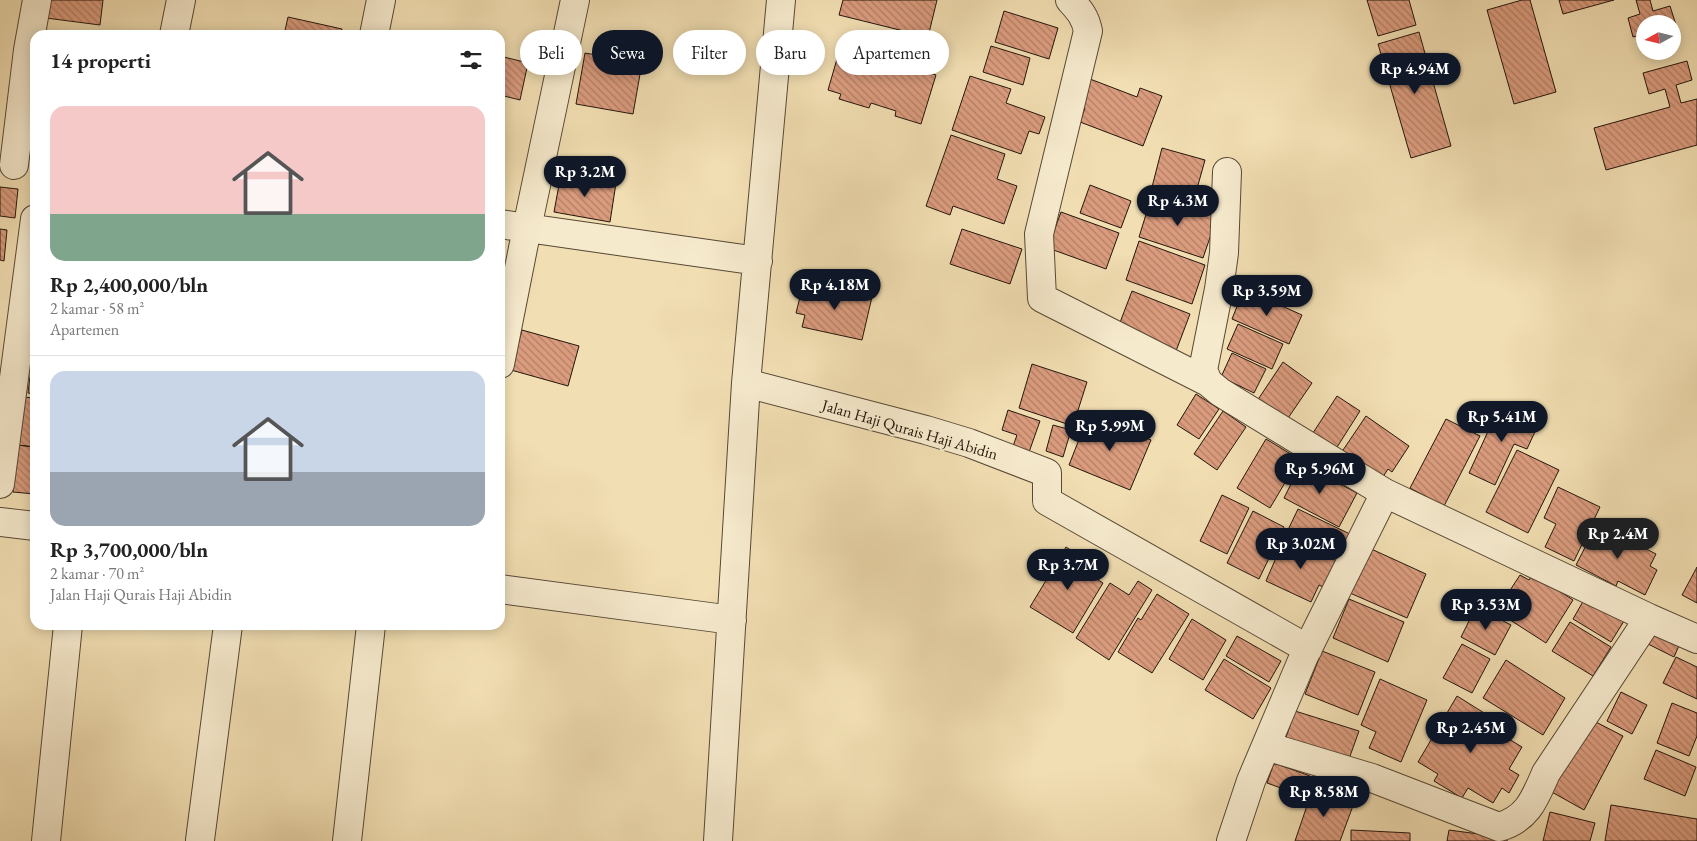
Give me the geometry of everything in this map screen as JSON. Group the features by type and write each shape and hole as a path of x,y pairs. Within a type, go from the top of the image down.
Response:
{"street":[{"path":"32,30 37,0"},
{"path":"175,30 181,0"},
{"path":"375,30 381,0"},
{"path":"505,339 575,0"},
{"path":"718,841 746,383 781,0"},
{"path":"1070,0 1081,11 1086,20 1088,31 1039,234 1042,298 1208,382 1220,392 1385,493 1697,639"},
{"path":"16,166 30,39"},
{"path":"1208,382 1203,370 1224,253 1227,172"},
{"path":"505,225 758,261"},
{"path":"0,484 30,257"},
{"name":"Jalan Haji Qurais Haji Abidin","path":"746,383 969,443 1047,473 1047,501 1308,649"},
{"path":"1231,841 1251,781 1308,649 1385,493"},
{"path":"0,522 30,525"},
{"path":"505,590 732,620"},
{"path":"1266,746 1372,778 1499,827 1507,825 1526,812 1533,802 1546,773 1649,618"},
{"path":"46,841 67,630"},
{"path":"200,840 227,630"},
{"path":"347,841 370,630"},
{"path":"1522,841 1526,812"}],"building":[{"path":"48,0 103,0 100,25 46,18"},
{"path":"843,0 937,0 930,30 900,30 839,15"},
{"path":"1367,0 1409,0 1416,25 1378,36"},
{"path":"1522,0 1530,0 1556,92 1514,104 1487,10"},
{"path":"1559,0 1614,0 1563,14"},
{"path":"1636,0 1650,0 1653,11 1670,6 1673,15 1637,15 1640,14"},
{"path":"1004,11 1058,28 1049,59 995,42"},
{"path":"1636,15 1636,36 1633,37 1628,18"},
{"path":"288,17 342,29 342,30 285,30"},
{"path":"1419,32 1451,146 1411,158 1378,44"},
{"path":"991,46 1030,58 1023,85 983,72"},
{"path":"585,53 592,54 592,75 640,75 633,114 576,104"},
{"path":"505,57 520,61 520,75 525,75 520,100 505,96"},
{"path":"1687,61 1692,80 1676,85 1681,103 1697,99 1697,145 1606,170 1594,128 1670,107 1665,89 1649,94 1643,73"},
{"path":"835,66 835,75 936,75 921,124 895,116 896,111 871,103 869,108 839,99 841,94 828,90"},
{"path":"970,76 1011,89 1006,103 1045,117 1039,134 1029,131 1021,154 952,130"},
{"path":"1090,79 1137,97 1140,88 1162,96 1143,146 1080,122 1085,108 1080,106"},
{"path":"951,135 1005,154 997,179 1017,186 1004,224 953,206 950,215 926,206"},
{"path":"1162,148 1205,160 1193,203 1151,191"},
{"path":"561,174 616,183 610,222 554,212"},
{"path":"1090,185 1131,201 1121,228 1080,213"},
{"path":"0,187 18,189 15,218 0,216"},
{"path":"1152,195 1217,217 1203,258 1139,237"},
{"path":"1061,212 1119,233 1106,269 1048,248"},
{"path":"0,229 7,230 4,261 0,260"},
{"path":"962,229 1022,249 1010,284 950,264"},
{"path":"1139,241 1205,265 1192,304 1126,280"},
{"path":"811,284 872,297 862,340 802,327 805,315 796,313 801,293 809,295"},
{"path":"1244,289 1302,315 1289,344 1232,319"},
{"path":"1132,291 1190,314 1176,351 1116,333"},
{"path":"1238,324 1283,344 1272,369 1227,349"},
{"path":"522,330 579,346 568,386 511,370"},
{"path":"1232,353 1266,369 1254,393 1221,377"},
{"path":"1283,362 1312,383 1284,424 1255,404"},
{"path":"1032,364 1087,382 1073,426 1019,408"},
{"path":"30,377 30,393 28,393"},
{"path":"1196,394 1219,409 1199,439 1177,425"},
{"path":"1337,396 1360,411 1332,455 1309,439"},
{"path":"22,397 30,398 30,446 17,445"},
{"path":"1500,405 1539,423 1527,449 1514,444 1495,485 1469,473"},
{"path":"1008,410 1040,421 1028,455 1012,449 1017,435 1002,430"},
{"path":"1223,411 1246,427 1217,470 1194,454"},
{"path":"1089,414 1151,440 1130,490 1069,465"},
{"path":"1366,416 1409,446 1392,472 1388,469 1379,483 1337,459"},
{"path":"1446,419 1480,436 1444,506 1410,488"},
{"path":"1053,425 1071,430 1063,457 1046,451"},
{"path":"1266,439 1299,459 1270,508 1237,488"},
{"path":"17,445 30,446 30,494 13,492"},
{"path":"1517,450 1559,470 1528,533 1486,512"},
{"path":"1301,464 1357,493 1339,527 1284,498"},
{"path":"1558,487 1600,507 1574,561 1545,547 1556,524 1544,518"},
{"path":"1222,495 1249,508 1227,554 1200,541"},
{"path":"1298,509 1354,536 1342,561 1286,534"},
{"path":"1253,511 1284,527 1259,579 1227,563"},
{"path":"1597,524 1656,554 1650,566 1657,570 1645,595 1618,581 1616,586 1576,565"},
{"path":"1285,537 1337,561 1325,588 1319,585 1311,602 1266,581"},
{"path":"1066,547 1097,567 1092,576 1103,583 1073,633 1030,607"},
{"path":"1369,548 1426,574 1407,618 1350,593"},
{"path":"1697,567 1697,603 1682,595"},
{"path":"1533,574 1573,600 1546,643 1507,618 1515,604 1505,598 1520,575 1529,580"},
{"path":"1138,581 1152,590 1109,660 1076,638 1110,583 1129,595"},
{"path":"1157,594 1189,614 1152,673 1118,652 1138,618 1141,620"},
{"path":"1585,598 1624,621 1611,642 1573,619"},
{"path":"1349,599 1404,622 1388,662 1333,638"},
{"path":"1476,607 1511,625 1495,655 1461,637"},
{"path":"1192,619 1226,640 1203,680 1169,659"},
{"path":"1570,622 1611,647 1593,676 1552,651"},
{"path":"1654,625 1682,639 1674,657 1646,643"},
{"path":"1237,636 1281,661 1269,682 1226,656"},
{"path":"1462,644 1490,659 1472,693 1443,678"},
{"path":"1322,651 1375,672 1358,715 1305,694"},
{"path":"1676,657 1697,667 1697,699 1663,683"},
{"path":"1224,659 1271,688 1253,719 1205,690"},
{"path":"1506,660 1565,698 1543,735 1483,698"},
{"path":"1380,679 1427,700 1401,762 1369,748 1376,732 1361,725"},
{"path":"1621,692 1647,705 1632,734 1607,721"},
{"path":"1457,696 1489,716 1484,724 1522,747 1509,769 1519,775 1509,793 1502,788 1493,803 1468,788 1462,798 1434,781 1438,774 1418,762"},
{"path":"1672,703 1697,713 1697,736 1689,756 1657,743"},
{"path":"1295,711 1359,731 1344,773 1281,752"},
{"path":"1588,718 1623,736 1584,810 1550,791"},
{"path":"1656,750 1696,767 1685,796 1644,779"},
{"path":"1274,763 1310,776 1303,796 1267,783"},
{"path":"1313,788 1354,803 1340,841 1295,841"},
{"path":"1611,805 1697,819 1697,841 1605,841"},
{"path":"1550,812 1595,823 1590,841 1543,841"},
{"path":"1351,830 1410,833 1410,841 1351,841"},
{"path":"1449,830 1508,838 1507,841 1447,841"}]}
